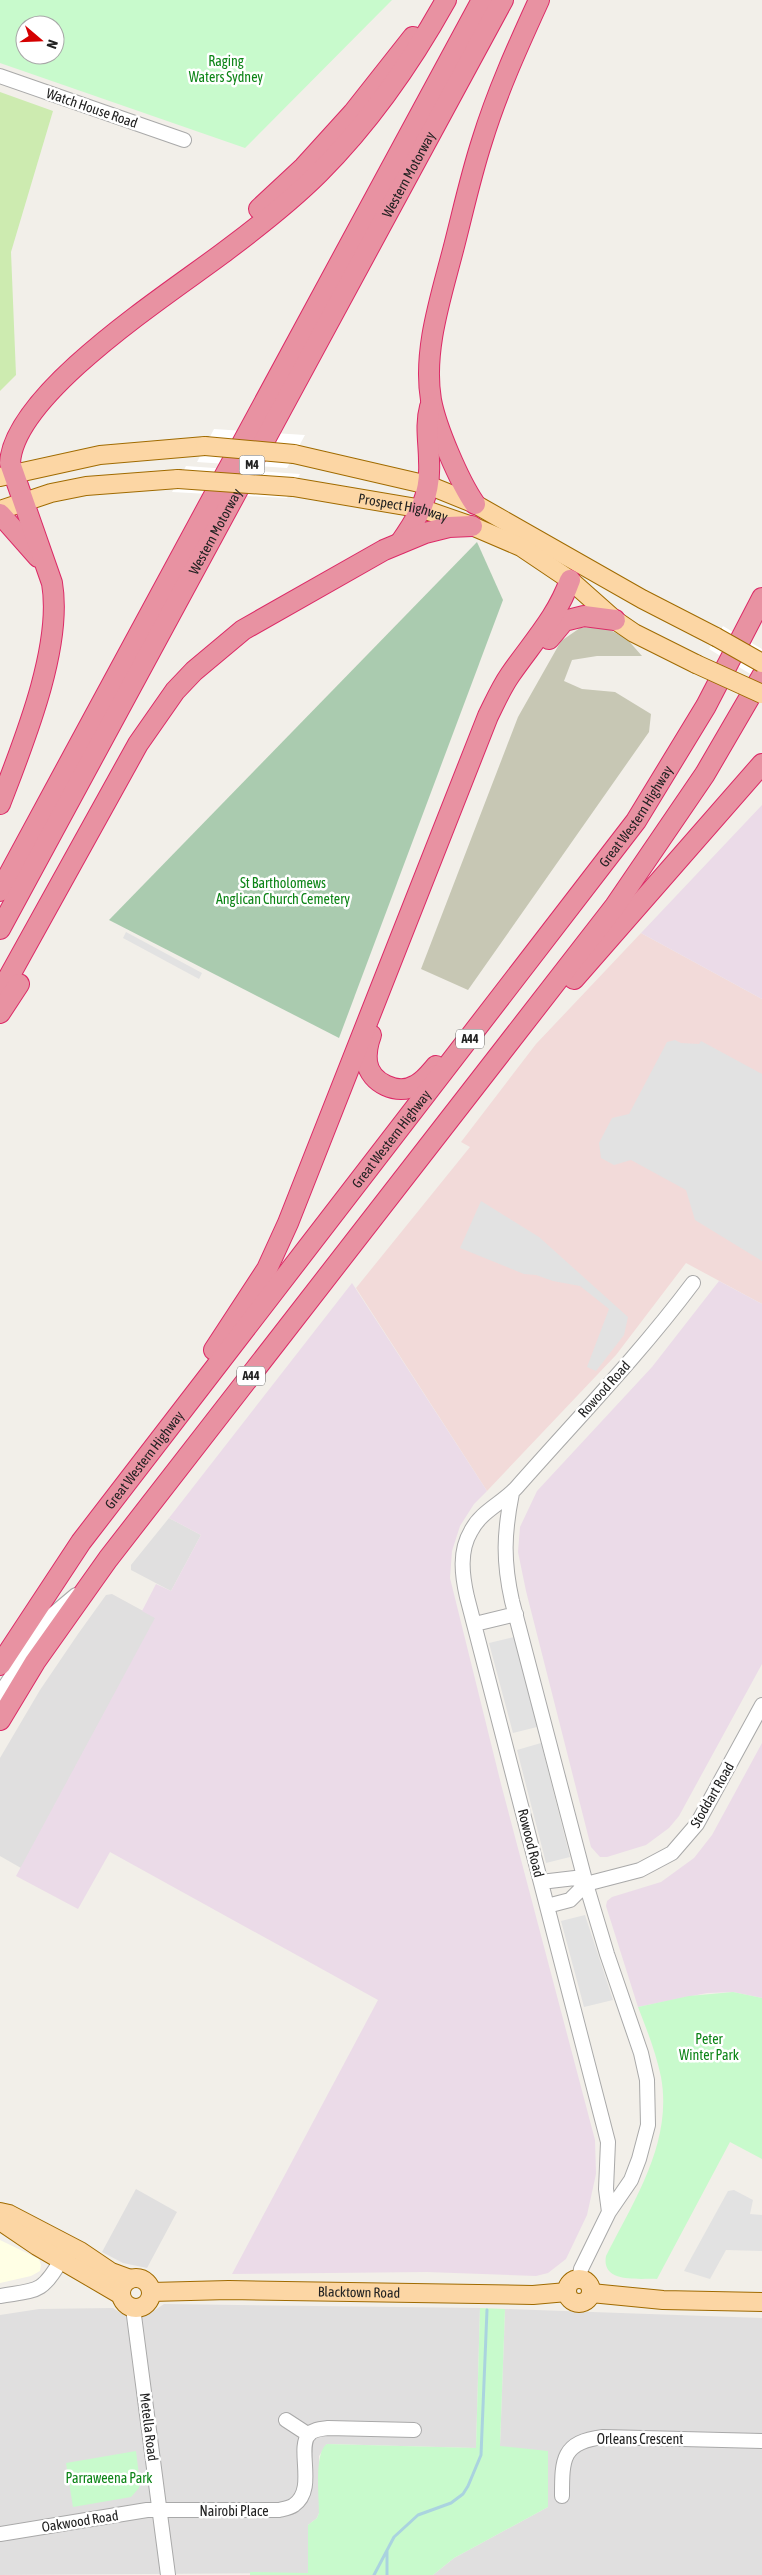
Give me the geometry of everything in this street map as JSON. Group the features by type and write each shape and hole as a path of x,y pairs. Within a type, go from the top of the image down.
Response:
{"highway":[{"path":"227,250 260,209 354,113 442,0"},
{"path":"0,804 24,741 50,644 55,599 52,583 25,502 6,476 18,435 37,408 98,347 227,250 297,194 350,140 408,67 446,0"},
{"name":"Western Motorway","path":"0,891 482,0"},
{"name":"Western Motorway","path":"0,929 503,0"},
{"path":"400,543 423,509 428,485 430,463 427,419 431,400 430,359 436,321 464,201 496,99 539,0"},
{"path":"431,400 452,462 464,489 475,504"},
{"path":"0,449 18,435"},
{"path":"0,514 46,567"},
{"path":"0,993 138,744 158,714 182,684 243,630 334,577 400,543 425,533 449,527 472,526"},
{"path":"146,1457 267,1269 321,1144 481,732 510,676 549,624 563,601 570,580"},
{"name":"Great Western Highway","path":"0,1665 81,1542 636,821 706,706 762,598"},
{"path":"513,982 416,1086 405,1089 386,1086 370,1073 367,1062 370,1036 482,746 502,705 531,661 564,621 584,616 615,620"},
{"name":"A44","path":"0,1720 34,1662 87,1587 614,906 664,837 705,774 762,676"},
{"path":"0,1013 32,962 134,772 138,744"},
{"path":"471,1092 530,1031 762,764"},
{"path":"394,1137 413,1130 421,1131 427,1137 426,1149"}],"main road":[{"name":"Prospect Highway","path":"6,476 100,455 205,446 294,454 428,485 475,504 642,599 762,663"},
{"name":"Prospect Highway","path":"0,510 51,493 86,486 178,479 293,487 423,509 472,526 521,547 570,580 615,620 634,633 762,694"},
{"path":"0,2212 30,2225 110,2272 130,2279 144,2280 151,2292 146,2304 133,2308 124,2304 121,2295 123,2286 130,2279"},
{"path":"0,2221 121,2295"},
{"path":"30,2225 39,2235 57,2247 61,2260"},
{"path":"61,2260 74,2256 97,2264"},
{"path":"579,2279 587,2282 591,2293 587,2300 580,2303 570,2299 567,2292 572,2281 579,2279"},
{"name":"Blacktown Road","path":"151,2292 238,2290 533,2295 567,2292"},
{"path":"591,2293 662,2300 762,2302"}],"street":[{"name":"Watch House Road","path":"0,76 184,140"},
{"name":"Rowood Road","path":"609,2212 606,2189 608,2142 463,1580 462,1566 466,1542 478,1519 512,1493 657,1332 693,1283"},
{"path":"512,1493 506,1525 505,1562 516,1614 586,1884 607,1954 641,2053 649,2093 648,2125 639,2159 631,2180 609,2212 579,2279"},
{"path":"0,1694 51,1616 87,1587"},
{"path":"475,1624 516,1614"},
{"name":"Stoddart Road","path":"547,1906 570,1900 586,1884 640,1870 657,1863 672,1853 697,1824 762,1704"},
{"name":"Stoddart Road","path":"541,1882 575,1878 586,1884"},
{"path":"0,2296 39,2289 48,2282 61,2260"},
{"name":"Metella Road","path":"133,2308 168,2575"},
{"path":"286,2420 309,2435 316,2430 328,2428 414,2430"},
{"name":"Nairobi Place","path":"160,2510 279,2510 293,2505 302,2496 305,2487 306,2443 309,2435"},
{"name":"Orleans Crescent","path":"562,2496 564,2458 574,2444 587,2439 603,2437 762,2441"},
{"name":"Oakwood Road","path":"0,2534 160,2510"}],"shaded area":[{"path":"603,626 627,639 642,656 597,656 572,660 564,681 582,689 615,692 651,714 649,732 468,990 421,969 518,717 561,641 580,628"},
{"path":"762,805 762,999 641,933"},
{"path":"126,932 202,973 199,979 123,938"},
{"path":"641,933 762,999 762,1304 686,1263 616,1355 487,1491 356,1288 470,1147 461,1142 536,1044"},
{"path":"675,1040 681,1043 699,1044 701,1041 762,1074 762,1261 695,1220 686,1190 631,1160 614,1165 601,1158 599,1143 612,1118 629,1114 667,1042"},
{"path":"481,1201 539,1237 628,1317 624,1335 596,1371 587,1367 609,1309 580,1286 553,1281 536,1275 524,1274 460,1248"},
{"path":"719,1281 762,1304 762,1664 679,1816 669,1828 646,1845 607,1857 600,1857 591,1847 526,1591 518,1552 520,1527 537,1491 652,1367"},
{"path":"352,1283 487,1491 474,1504 460,1526 452,1551 450,1578 501,1784 595,2140 596,2174 587,2215 566,2259 548,2273 536,2276 427,2272 232,2274 378,2000 110,1852 78,1909 16,1876 155,1618 142,1611 156,1584 171,1591 201,1535 169,1518"},
{"path":"169,1518 201,1535 171,1591 131,1570 131,1565"},
{"path":"112,1594 156,1618 21,1868 0,1856 0,1758 40,1690 78,1634 106,1595"},
{"path":"514,1637 537,1727 513,1733 489,1643"},
{"path":"541,1743 570,1857 546,1863 517,1750"},
{"path":"762,1743 762,1998 733,1992 707,1993 638,2007 606,1906 607,1901 612,1897 661,1882 694,1858 712,1835"},
{"path":"585,1915 613,2000 584,2007 561,1921"},
{"path":"136,2189 177,2212 147,2268 123,2263 102,2252"},
{"path":"734,2190 753,2200 750,2214 762,2215 762,2251 726,2250 710,2279 684,2271 728,2191"},
{"path":"0,2240 39,2259 40,2271 31,2276 0,2283"},
{"path":"164,2304 480,2308 476,2448 327,2444 319,2456 319,2513 317,2518 308,2525 308,2573 0,2575 0,2315 39,2309 113,2308 119,2312 152,2312"},
{"path":"505,2309 762,2318 762,2575 433,2575 454,2558 548,2507 547,2501 500,2446"}],"green space":[{"name":"Raging Waters Sydney","path":"0,0 392,0 245,148 0,63"},
{"path":"0,92 53,111 11,252 16,375 0,391"},
{"name":"St Bartholomews Anglican Church Cemetery","path":"477,542 503,600 339,1038 109,920"},
{"name":"Peter Winter Park","path":"733,1992 762,1998 762,2159 730,2142 657,2279 622,2278 609,2271 606,2265 606,2256 639,2192 648,2170 656,2148 661,2125 663,2101 661,2077 654,2050 638,2007 689,1996"},
{"path":"480,2308 505,2309 500,2446 548,2451 548,2507 454,2558 433,2575 250,2575 250,2572 308,2573 308,2525 317,2518 319,2513 320,2456 327,2444 476,2448"},
{"name":"Parraweena Park","path":"136,2451 140,2483 139,2488 131,2497 73,2507 66,2463"}],"pier":[{"path":"214,429 305,435 287,468 197,462"},
{"path":"186,466 300,474 287,498 172,492"},
{"path":"723,626 762,649 762,681 709,649"}],"waterway":[{"path":"374,2575 394,2537 418,2515 451,2503 463,2494 468,2486 481,2455 487,2310"},
{"path":"387,2551 387,2575"}]}
